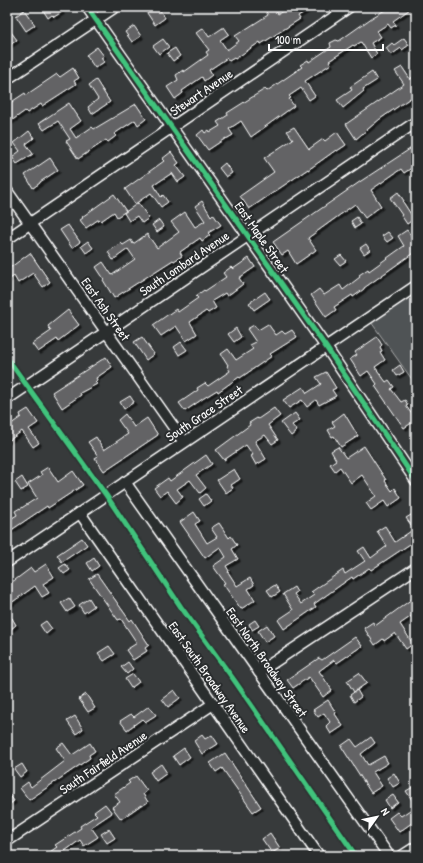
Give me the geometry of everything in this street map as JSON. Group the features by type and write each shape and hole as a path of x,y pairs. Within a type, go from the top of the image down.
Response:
{"street":[{"name":"East Maple Street","path":"87,7 326,347 416,481"},
{"path":"7,79 115,7"},
{"name":"Stewart Avenue","path":"7,239 349,7"},
{"name":"South Lombard Avenue","path":"7,399 416,122"},
{"name":"East Ash Street","path":"7,191 184,442"},
{"name":"South Grace Street","path":"7,562 416,286"},
{"name":"East North Broadway Street","path":"125,482 389,856"},
{"name":"East South Broadway Avenue","path":"80,512 319,856"},
{"path":"259,672 416,568"},
{"name":"South Fairfield Avenue","path":"7,842 213,704"},
{"path":"402,856 416,847"}],"shaded area":[{"path":"416,292 416,385 371,322"}],"building":[{"path":"41,7 59,7 62,12 54,17 52,15 48,18"},
{"path":"150,7 158,7 165,18 155,25 145,10"},
{"path":"263,7 273,7 278,14 289,7 312,7 298,16 300,19 261,44 260,42 235,59 234,58 229,61 227,58 209,70 212,75 204,81 202,77 182,91 183,93 175,99 167,87 178,80 176,75 183,70 184,72 208,55 206,52 209,50 196,33 203,28 209,37 224,27 229,34 220,40 227,50 239,41 235,36 268,15"},
{"path":"390,7 413,7 393,21 396,25 391,28 388,24 377,31 381,37 371,43 377,54 371,58 361,42 354,46 353,45 329,61 331,64 305,81 315,96 309,100 301,88 289,96 291,98 289,99 294,106 251,137 241,121 229,129 233,135 208,150 197,135 203,130 205,133 209,130 210,132 220,126 217,122 228,115 227,113 265,89 267,91 302,67 300,65 308,60 309,62 331,47 330,43 336,40 339,41"},
{"path":"24,10 35,25 26,31 16,16"},
{"path":"134,26 141,36 132,42 125,32"},
{"path":"11,32 17,40 7,47 7,35"},
{"path":"404,38 409,45 402,50 401,48 391,55 386,48 392,43 394,45"},
{"path":"163,39 169,47 159,54 153,46"},
{"path":"97,47 104,56 101,58 104,62 95,68 86,55"},
{"path":"175,48 180,56 173,61 167,53"},
{"path":"402,67 410,79 416,75 416,94 380,119 356,139 346,124 404,84 395,71"},
{"path":"73,68 79,78 74,81 76,84 42,106 41,104 27,113 25,111 7,124 7,105 25,93 26,95 57,74 60,77"},
{"path":"372,72 377,80 363,89 364,91 343,108 337,100 352,90 350,87"},
{"path":"96,80 110,102 92,114 88,107 98,99 89,85"},
{"path":"69,103 81,121 70,129 76,138 92,127 94,129 136,104 146,119 138,125 135,120 114,134 116,136 108,142 106,140 78,159 66,141 70,139 58,121 44,130 39,123"},
{"path":"294,127 309,149 323,139 325,141 337,132 346,145 337,151 336,150 249,209 240,196 274,172 264,158 293,139 287,131"},
{"path":"29,131 34,138 26,144 33,154 17,164 12,157 20,151 14,143"},
{"path":"416,145 416,158 410,162 413,167 404,173 401,169 371,190 381,206 365,218 355,204 308,238 316,250 296,264 288,251 282,255 273,242"},
{"path":"171,152 179,163 176,165 185,177 178,182 172,173 154,185 161,197 163,195 168,202 161,207 151,193 135,204 125,189 164,161 162,159"},
{"path":"50,158 58,170 33,188 25,175"},
{"path":"225,163 232,173 226,177 219,168"},
{"path":"398,192 414,219 407,224 390,198"},
{"path":"114,194 126,211 117,217 114,212 101,221 99,219 86,228 80,220 83,218 82,217"},
{"path":"202,201 211,216 213,214 221,225 208,233 210,235 202,241 200,238 180,252 182,256 174,261 173,260 114,298 96,267 103,262 112,275 135,259 128,249 113,260 108,252 121,243 123,245 131,240 133,244 147,234 157,248 179,232 171,222 185,212 195,227 205,221 195,206"},
{"path":"138,203 149,218 142,223 137,216 129,221 124,213"},
{"path":"357,217 361,224 355,228 351,221"},
{"path":"159,220 164,227 157,232 152,225"},
{"path":"68,225 80,242 72,248 60,230"},
{"path":"407,230 416,243 416,251 353,297 352,295 334,307 336,310 326,317 311,295 319,289 324,295 340,285 343,290 360,277 359,275 368,269 369,271 404,246 398,236"},
{"path":"388,232 393,238 387,242 382,236"},
{"path":"88,241 93,248 86,253 81,246"},
{"path":"366,244 370,250 364,254 360,248"},
{"path":"30,253 50,282 43,287 33,273 18,283 14,276 7,281 7,270"},
{"path":"341,255 346,261 340,265 335,259"},
{"path":"249,258 255,267 239,278 243,284 227,296 225,293 212,301 216,308 208,313 206,311 190,322 197,334 186,341 176,326 161,336 153,325 176,309 178,312 198,298 196,296 204,290 205,291 226,277 223,273 231,267 233,269"},
{"path":"265,292 270,299 254,310 249,303"},
{"path":"68,310 79,325 58,341 57,339 38,352 32,344 51,331 48,326"},
{"path":"268,324 276,335 282,331 285,334 292,330 297,337 270,354 272,356 240,378 239,377 218,392 217,390 185,411 179,403 198,390 197,388 205,383 208,386 230,371 221,354 228,349 236,360 253,349 250,345 256,342 247,329 254,325 258,330"},
{"path":"236,328 241,337 234,342 228,334"},
{"path":"142,337 154,354 146,360 134,342"},
{"path":"377,337 382,345 380,347 382,351 380,352 385,360 375,367 386,382 389,380 394,387 391,389 401,402 405,400 408,405 406,406 416,420 404,428 375,386 377,384 368,371 361,376 350,359 357,355 355,352"},
{"path":"181,342 187,350 179,355 174,347"},
{"path":"106,357 112,367 96,378 97,380 95,382 97,384 80,393 81,395 62,408 52,392"},
{"path":"400,365 404,372 397,376 393,370"},
{"path":"326,372 336,388 332,390 336,396 319,405 316,400 307,407 302,400 289,408 283,400 303,387 307,393 321,384 316,377"},
{"path":"130,396 134,402 124,409 120,402"},
{"path":"274,408 280,416 268,425 278,440 272,444 265,435 255,441 266,459 256,465 251,456 253,455 246,445 224,460 216,450 250,425 249,423 257,418 258,419"},
{"path":"28,409 38,423 29,429 39,443 33,447 22,431 7,442 7,427 21,417 20,414"},
{"path":"295,413 300,420 292,425 297,431 291,436 281,423"},
{"path":"344,413 358,436 341,447 328,430 335,426 332,422"},
{"path":"125,414 134,427 147,418 158,435 104,471 95,458 98,456 88,442 96,437 104,450 128,434 118,420"},
{"path":"364,446 392,491 395,488 401,498 388,507 384,501 371,510 366,503 376,496 362,475 351,483 340,467 335,471 330,464 336,460 331,451 338,447 346,458"},
{"path":"206,455 212,464 196,475 206,488 200,493 190,480 177,489 183,497 176,503 167,491 160,496 154,488 168,478 170,481"},
{"path":"48,467 58,482 73,471 83,485 48,508 47,506 7,533 7,521 17,515 15,511 37,498 28,484 42,475 40,472"},
{"path":"234,469 240,479 231,485 233,488 226,493 217,480"},
{"path":"22,477 28,487 21,491 15,482"},
{"path":"206,494 211,501 204,506 199,499"},
{"path":"194,512 200,521 195,524 207,543 217,537 211,528 219,523 229,538 231,536 237,545 232,549 238,559 226,566 237,586 250,578 254,585 248,589 255,600 241,609 223,584 225,583 213,566 226,557 220,547 205,558 180,522"},
{"path":"416,512 416,540 371,570 369,568 353,579 352,577 314,604 316,607 284,629 278,620 293,610 283,594 294,587 297,592 294,594 301,604 314,595 311,592 343,570 345,574 365,561 358,551 364,547 371,558 387,546 377,531 385,526 395,542 414,529 406,518"},
{"path":"82,538 87,545 62,562 57,555"},
{"path":"94,558 99,566 92,571 87,563"},
{"path":"46,564 54,577 43,584 49,593 42,597 35,586 7,606 7,586 31,568 34,572"},
{"path":"65,564 70,570 64,574 59,568"},
{"path":"97,574 130,621 132,619 149,645 145,648 147,651 133,660 126,650 137,643 121,619 118,620 89,579"},
{"path":"275,585 280,592 272,597 267,590"},
{"path":"416,596 416,613 400,624 413,644 406,649 395,633 384,641 383,639 375,645 364,628 373,622 375,626"},
{"path":"69,598 75,607 67,612 61,603"},
{"path":"89,598 94,606 84,613 79,605"},
{"path":"12,618 16,625 10,630 7,622"},
{"path":"255,620 259,626 252,630 249,624"},
{"path":"46,621 52,629 46,634 40,625"},
{"path":"267,625 274,636 265,642 258,631"},
{"path":"355,637 362,646 337,663 334,660 319,671 332,690 323,697 309,677 293,688 287,680 319,658 322,660"},
{"path":"109,646 115,654 104,661 98,653"},
{"path":"128,662 133,669 127,674 121,667"},
{"path":"359,673 367,683 354,692 347,681"},
{"path":"133,674 139,682 131,688 125,679"},
{"path":"174,690 180,698 168,707 162,699"},
{"path":"357,690 361,697 354,702 350,695"},
{"path":"86,694 95,708 88,712 79,699"},
{"path":"328,700 343,726 331,734 326,726 330,722 324,713 318,717 313,710"},
{"path":"149,706 156,715 145,722 142,719 127,730 120,721 131,714 134,717"},
{"path":"75,716 83,729 76,734 67,721"},
{"path":"202,735 205,739 212,735 218,744 202,754 194,741"},
{"path":"371,737 375,743 361,754 368,765 384,756 388,763 373,772 382,786 371,793 341,746 351,739 357,747"},
{"path":"63,743 72,755 90,743 95,751 89,755 90,758 29,800 20,788 28,782 31,787 65,761 56,748"},
{"path":"184,748 190,757 179,765 173,756"},
{"path":"225,753 261,807 253,812 222,768 216,772 210,763"},
{"path":"22,764 27,772 20,777 14,769"},
{"path":"161,764 167,773 156,781 150,772"},
{"path":"394,773 400,783 393,787 387,778"},
{"path":"136,776 147,791 143,794 148,802 121,819 112,807 120,802 114,794 130,783 128,781"},
{"path":"413,787 416,792 416,806 406,791"},
{"path":"7,791 14,801 7,806"},
{"path":"393,795 398,802 390,808 385,800"},
{"path":"105,804 112,813 91,827 98,837 84,846 80,840 58,856 44,856 57,847 55,845 81,828 80,826 97,815 94,812"},
{"path":"416,806 416,820 399,832 389,818 397,812 401,816"},
{"path":"109,829 115,838 107,843 101,834"},
{"path":"270,833 280,848 272,853 262,839"}],"cycle path":[{"path":"87,7 326,347 416,481"},
{"path":"7,358 106,495 181,607 234,680 356,856"}]}
